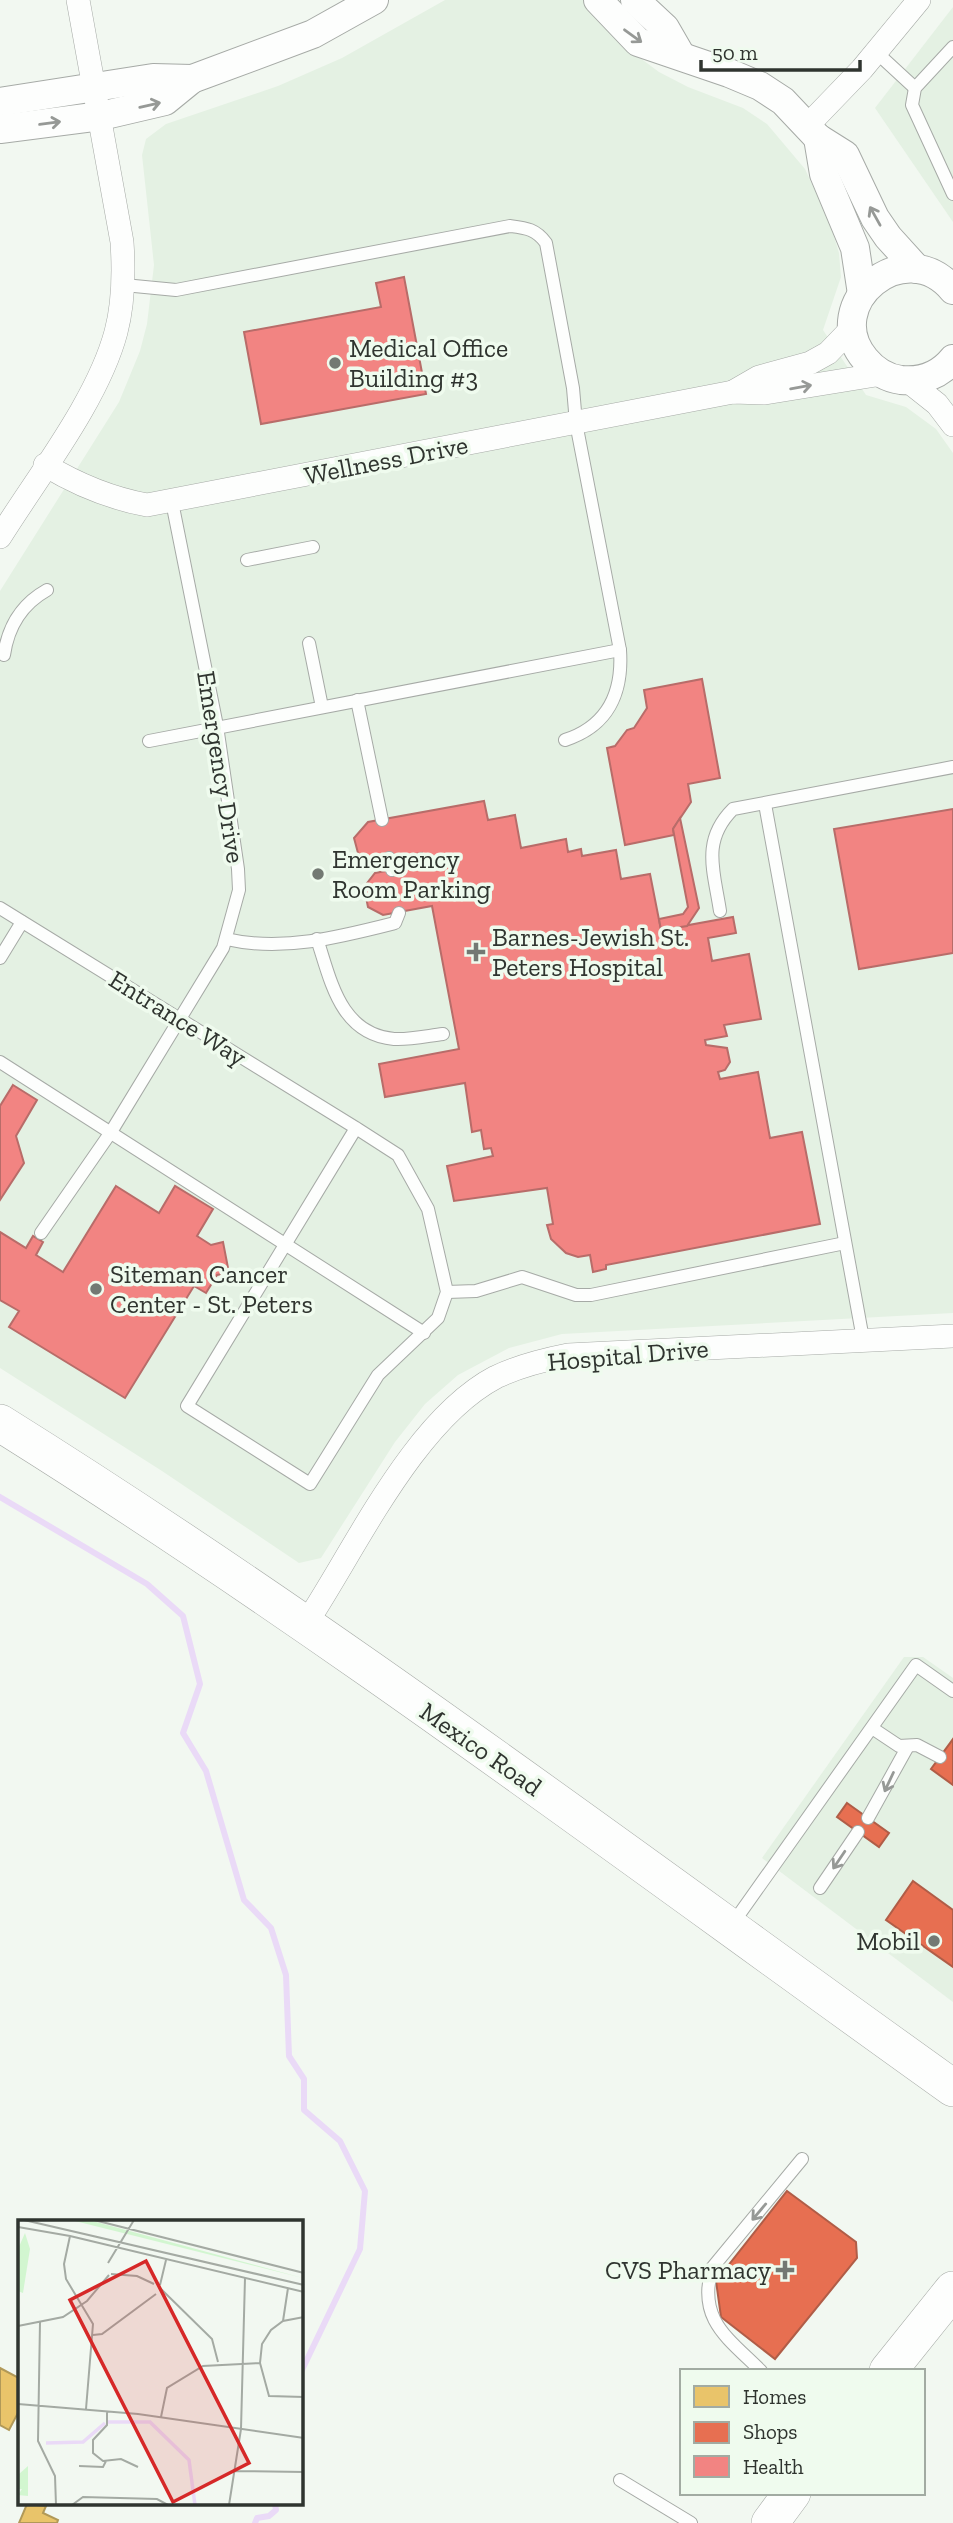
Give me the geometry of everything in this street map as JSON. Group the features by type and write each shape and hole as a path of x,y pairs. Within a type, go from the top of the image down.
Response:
{"main road":[{"name":"Mexico Road","path":"0,1423 99,1485 305,1625 731,1926 953,2088"},
{"path":"890,2369 953,2290"},
{"path":"770,2523 791,2495"}],"street":[{"path":"0,537 89,396 116,334 124,285 122,242 78,0"},
{"path":"0,130 101,116 165,101 192,79 313,34 374,0"},
{"path":"598,0 638,42 680,54 760,86 813,132 845,155 875,218 917,269 951,284"},
{"path":"635,0 665,28 680,54"},
{"path":"813,132 919,0"},
{"path":"0,102 153,78 192,79"},
{"path":"813,132 824,174 855,248 862,294"},
{"path":"917,269 885,273 856,303 853,327 862,356 937,404 953,425"},
{"name":"Wellness Drive","path":"733,392 759,377 810,363 828,353 853,327"},
{"path":"895,377 934,375 953,359"},
{"name":"Wellness Drive","path":"45,465 79,486 116,500 147,505 733,392 765,393 895,377"},
{"name":"Hospital Drive","path":"305,1625 422,1441 461,1400 495,1378 518,1368 568,1355 953,1336"}],"lane":[{"path":"953,47 915,88 912,105 953,194"},
{"path":"876,51 915,88"},
{"path":"124,285 176,290 510,226 528,228 540,234 547,243 573,388 576,423 620,650 622,677 615,696 601,718 583,734 565,740"},
{"name":"Emergency Drive","path":"41,1233 111,1132 181,1021 226,939 239,890 239,869 217,726 172,502"},
{"path":"247,560 313,547"},
{"path":"4,655 6,637 21,610 47,590"},
{"path":"309,643 322,707"},
{"path":"149,741 620,650"},
{"path":"357,700 382,820"},
{"path":"720,911 712,855 715,832 733,809 953,767"},
{"path":"765,804 863,1339"},
{"name":"Entrance Way","path":"0,908 398,1155 428,1209 447,1292"},
{"path":"226,939 256,946 317,939 395,923 399,913"},
{"path":"0,958 22,922"},
{"path":"317,939 338,1004 360,1027 393,1039 443,1034"},
{"path":"0,1062 424,1333"},
{"path":"356,1128 187,1406 310,1483 378,1375 438,1318 447,1292 477,1291 522,1277 576,1295 591,1294 845,1243"},
{"path":"731,1926 916,1665 953,1691"},
{"path":"872,1728 891,1741 926,1748 940,1757"},
{"path":"868,1818 908,1746"},
{"path":"820,1888 858,1832"},
{"path":"759,2369 721,2331 710,2316 708,2281 712,2268 802,2159"},
{"path":"620,2480 691,2523"}],"shaded area":[{"name":"Barnes-Jewish St. Peters Hospital","path":"445,0 584,0 628,49 659,72 688,87 743,108 767,124 805,169 830,223 839,253 841,277 823,330 866,395 906,407 936,429 953,453 953,1313 562,1334 509,1348 458,1375 425,1404 395,1442 321,1558 299,1563 162,1471 0,1368 0,591 119,402 140,351 147,324 154,265 142,155 146,139 166,124 278,86 342,58"},
{"path":"953,7 953,222 875,108"},
{"path":"904,1657 923,1657 953,1678 953,2002 762,1858"}],"building: Homes":[{"path":"0,2368 18,2377 18,2413 9,2430 0,2425"},
{"path":"26,2506 46,2506 43,2513 58,2520 57,2523 19,2523"}],"building: Shops":[{"path":"953,1739 953,1785 931,1769"},
{"path":"847,1803 889,1833 879,1847 837,1817"},
{"name":"Mobil","path":"913,1881 953,1910 953,1967 886,1920"},
{"name":"CVS Pharmacy","path":"787,2191 856,2242 857,2258 775,2359 721,2317 716,2281"}],"building: Health":[{"name":"Medical Office Building #3","path":"404,277 426,394 261,424 244,332 381,307 376,283"},
{"path":"702,679 720,778 688,784 691,802 673,829 674,835 625,845 607,748 615,746 627,730 634,728 647,708 644,690"},
{"path":"484,801 488,820 515,815 521,848 566,839 568,852 581,849 582,856 616,850 621,879 650,874 661,930 733,917 736,933 708,938 712,961 749,954 761,1019 724,1025 727,1036 705,1040 706,1045 727,1048 730,1062 725,1070 718,1072 720,1079 758,1072 770,1138 802,1132 820,1224 606,1265 606,1269 593,1272 590,1255 578,1257 566,1253 551,1239 547,1225 553,1224 547,1188 454,1201 447,1166 493,1156 491,1148 484,1149 481,1130 472,1132 465,1083 385,1097 379,1064 459,1049 432,906 383,915 368,907 364,887 375,873 424,864 422,853 371,862 358,853 354,838 368,822"},
{"path":"953,809 953,953 859,969 834,829"},
{"path":"680,818 699,908 687,926 661,930 659,919 683,914 688,907 673,829"},
{"path":"13,1085 37,1100 16,1136 24,1163 0,1200 0,1106"},
{"name":"Siteman Cancer Center - St. Peters","path":"116,1186 159,1213 175,1186 213,1209 197,1236 211,1245 223,1242 229,1273 217,1275 206,1293 194,1286 125,1398 9,1327 19,1311 0,1300 0,1232 26,1248 33,1236 43,1242 36,1255 63,1272"}],"waterway":[{"path":"0,1497 147,1584 183,1616 200,1684 183,1733 206,1771 244,1900 271,1928 286,1975 289,2056 304,2079 304,2110 340,2141 365,2191 360,2249 303,2368"},
{"path":"255,2523 257,2518 269,2516 276,2510 275,2506"}],"place":[{"name":"Medical Office Building #3","path":"335,363"},
{"name":"Emergency Room Parking","path":"318,874"},
{"name":"Barnes-Jewish St. Peters Hospital","path":"476,952"},
{"name":"Siteman Cancer Center - St. Peters","path":"96,1289"},
{"name":"Mobil","path":"934,1941"},
{"name":"CVS Pharmacy","path":"785,2270"}]}
